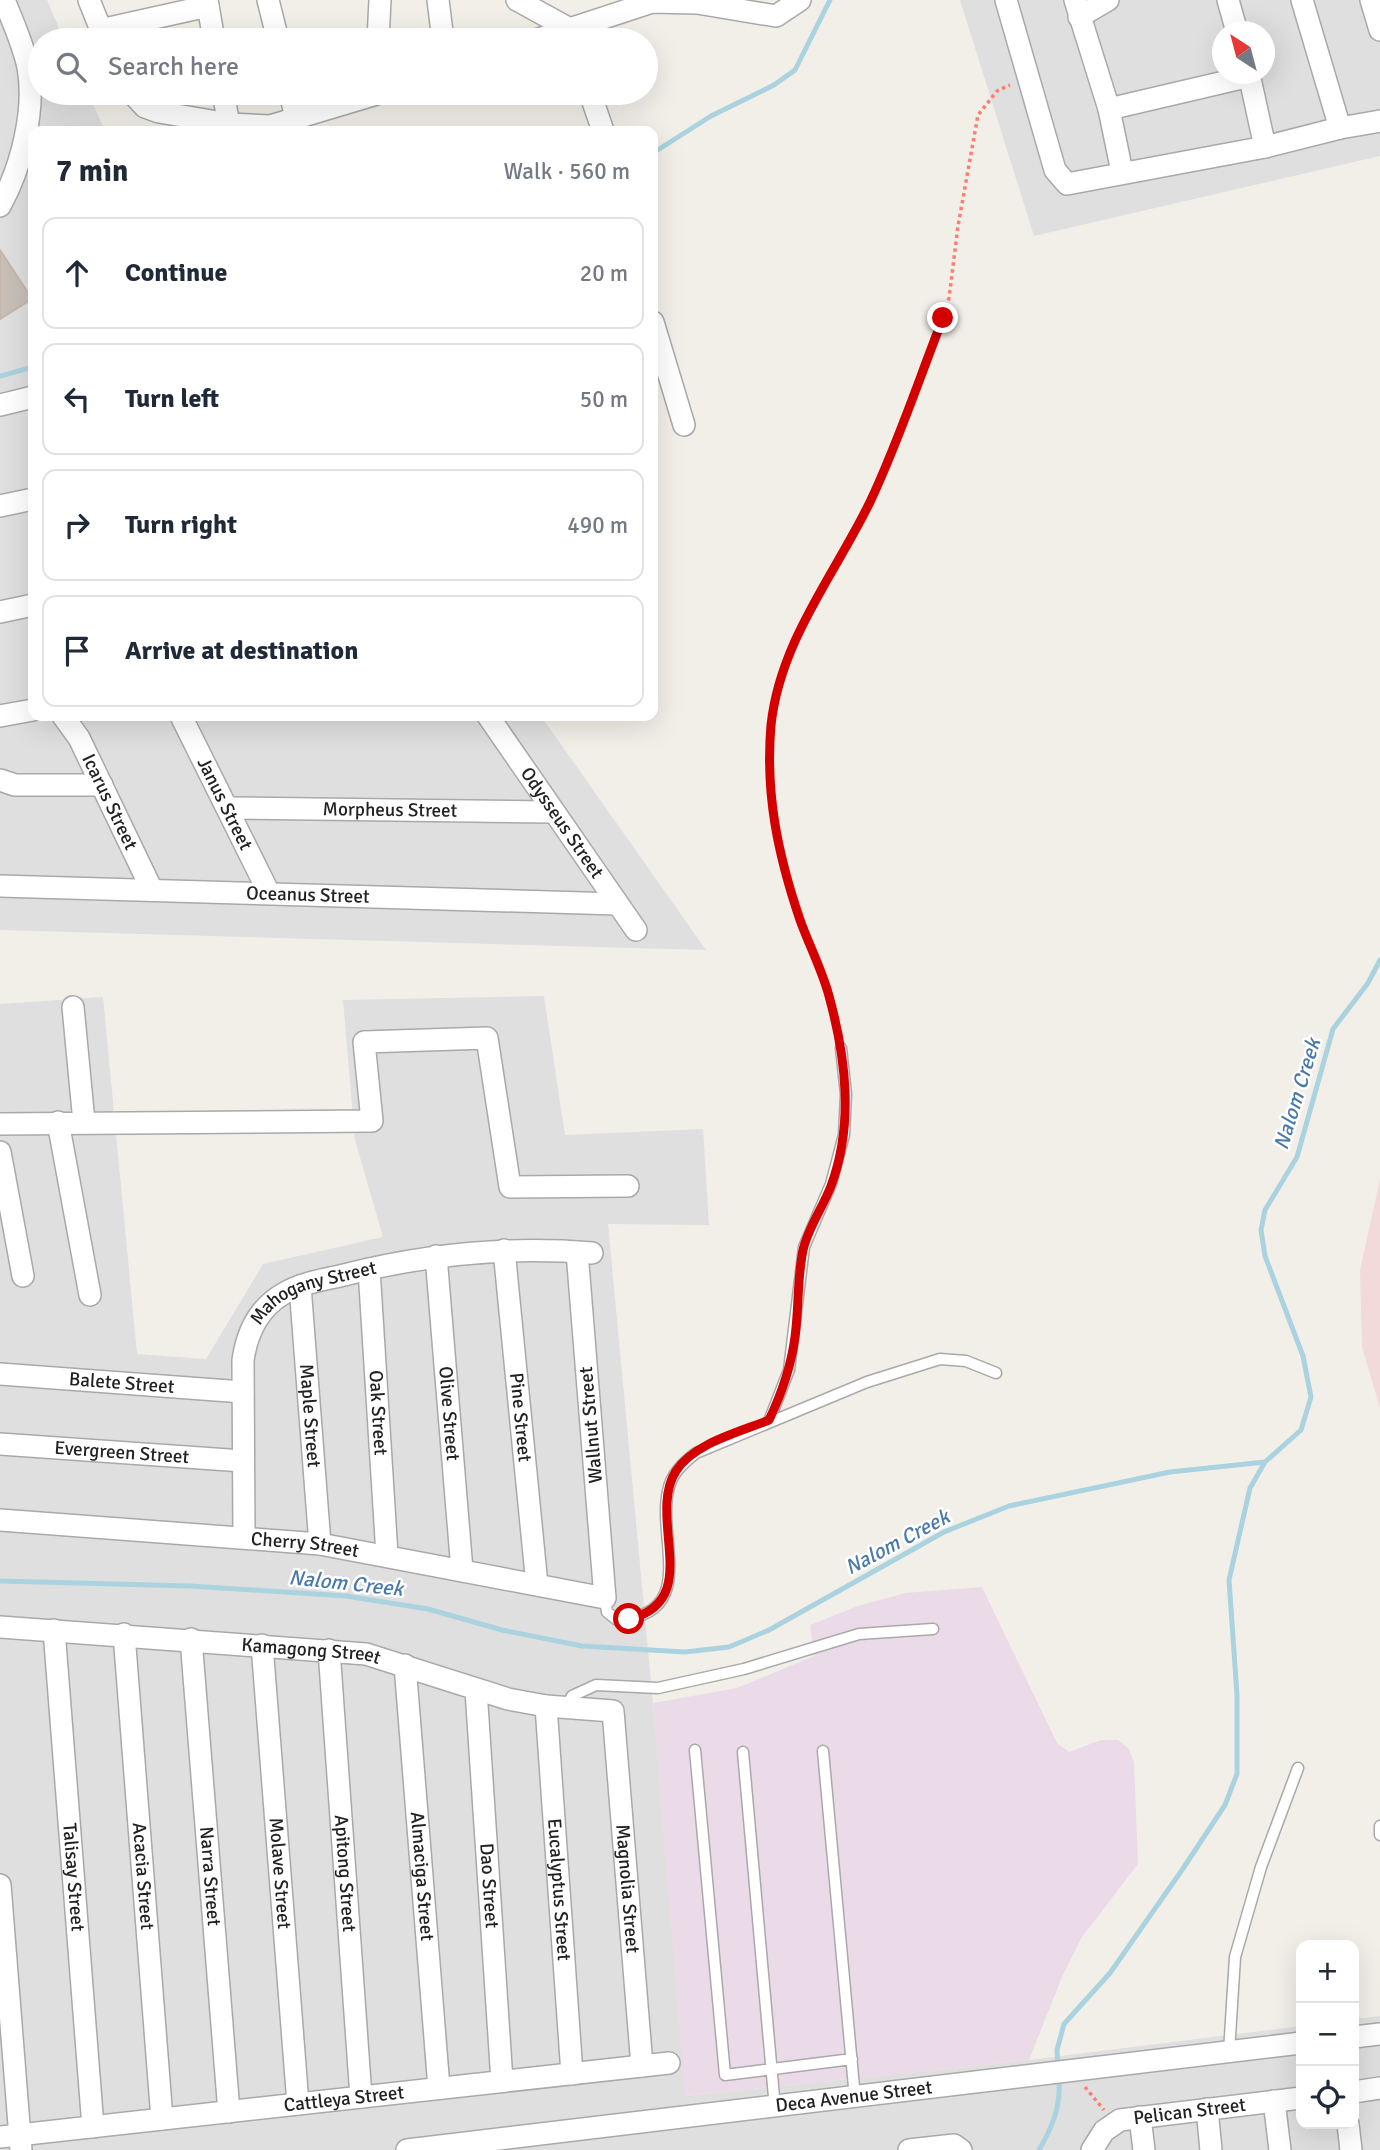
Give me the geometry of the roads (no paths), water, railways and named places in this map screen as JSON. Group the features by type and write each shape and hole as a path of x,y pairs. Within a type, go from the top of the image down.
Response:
{"street":[{"path":"4,0 28,68"},
{"path":"89,0 100,28"},
{"path":"268,0 275,28"},
{"path":"379,28 380,0"},
{"path":"438,0 442,28"},
{"path":"517,0 561,28"},
{"path":"585,28 650,1 742,6 776,16 800,0"},
{"path":"1006,0 1031,78 1055,170 1067,184 1265,147 1380,121"},
{"path":"1108,0 1077,8 1109,109 1122,172"},
{"path":"1228,0 1234,21"},
{"path":"1302,0 1340,128"},
{"path":"1371,0 1380,30"},
{"path":"126,28 208,3 212,28"},
{"path":"1109,109 1212,84"},
{"path":"1251,84 1265,147"},
{"path":"0,206 18,166 28,104"},
{"path":"143,105 159,112 229,124 270,125 340,105"},
{"path":"225,105 229,124"},
{"path":"293,105 296,118"},
{"path":"594,105 601,126"},
{"path":"658,339 684,425"},
{"path":"0,405 28,398"},
{"path":"0,506 28,500"},
{"path":"0,612 28,605"},
{"path":"0,716 28,711"},
{"name":"Icarus Street","path":"67,721 79,738 152,890"},
{"name":"Janus Street","path":"184,721 269,893"},
{"name":"Odysseus Street","path":"491,721 636,930"},
{"path":"0,780 15,785 102,785"},
{"name":"Morpheus Street","path":"227,808 553,812"},
{"name":"Oceanus Street","path":"0,886 617,904"},
{"path":"74,1007 84,1122"},
{"path":"0,1124 372,1121 364,1042 487,1038 510,1187 628,1186"},
{"path":"58,1122 90,1296"},
{"path":"0,1152 23,1276"},
{"name":"Mahogany Street","path":"244,1538 243,1360 246,1342 254,1324 267,1307 300,1286 436,1256 504,1250 584,1252"},
{"name":"Pine Street","path":"504,1250 537,1585"},
{"name":"Wallnut Street","path":"584,1252 606,1598"},
{"name":"Olive Street","path":"436,1256 462,1570"},
{"name":"Oak Street","path":"369,1269 387,1555"},
{"name":"Maple Street","path":"300,1286 320,1544"},
{"name":"Balete Street","path":"0,1374 243,1392"},
{"name":"Evergreen Street","path":"0,1444 243,1461"},
{"name":"Cherry Street","path":"0,1520 320,1544 606,1598"},
{"name":"Kamagong Street","path":"0,1627 124,1634 366,1654 476,1690 556,1707 613,1712"},
{"name":"Talisay Street","path":"54,1630 93,2127"},
{"name":"Acacia Street","path":"124,1634 162,2119"},
{"name":"Narra Street","path":"191,1639 229,2112"},
{"name":"Molave Street","path":"262,1645 298,2104"},
{"name":"Apitong Street","path":"330,1650 361,2097"},
{"name":"Almaciga Street","path":"405,1665 439,2088"},
{"name":"Dao Street","path":"476,1690 502,2081"},
{"name":"Eucalyptus Street","path":"556,1707 572,2074"},
{"name":"Magnolia Street","path":"613,1712 642,2066"},
{"path":"0,1885 14,2141"},
{"path":"1359,2036 1380,2034"},
{"name":"Deca Avenue Street","path":"407,2150 1296,2044"},
{"name":"Cattleya Street","path":"14,2141 93,2127 669,2063"},
{"path":"1359,2090 1380,2088"},
{"name":"Pelican Street","path":"1092,2150 1112,2124 1140,2117 1296,2099"},
{"path":"1274,2101 1280,2150"},
{"path":"1207,2109 1212,2150"},
{"path":"1140,2117 1144,2150"},
{"path":"1349,2129 1351,2150"},
{"path":"909,2150 954,2145 961,2150"}],"lane":[{"path":"769,1420 789,1370 804,1247 831,1184 844,1135 846,1094 841,1048"},
{"path":"606,1598 607,1612 617,1620 641,1616 663,1598 671,1569 666,1520 668,1490 675,1472 696,1453 769,1420 867,1382 940,1359 966,1361 996,1373"},
{"path":"556,1707 596,1685 658,1688 744,1670 859,1634 933,1629"},
{"path":"695,1750 725,2075 852,2059"},
{"path":"823,1751 855,2098"},
{"path":"743,1752 775,2108"},
{"path":"1229,2052 1233,1980 1241,1930 1271,1838 1298,1768"},
{"path":"1380,1826 1380,1835"}],"waterway":[{"path":"658,150 711,116 774,85 795,70 830,0"},
{"path":"0,376 28,368"},
{"name":"Nalom Creek","path":"0,1581 190,1586 346,1596 428,1609 502,1630 582,1646 685,1652 729,1647 769,1630 944,1532 1009,1506 1170,1472 1265,1462 1301,1430 1311,1397 1303,1356 1265,1256 1261,1230 1265,1210 1297,1157 1333,1029 1368,983 1380,960"},
{"path":"1058,2067 1057,2050 1064,2024 1110,1973 1182,1870 1225,1805 1237,1774 1237,1695 1229,1580 1250,1488 1265,1462"},
{"path":"1039,2150 1055,2115 1059,2077"}]}
